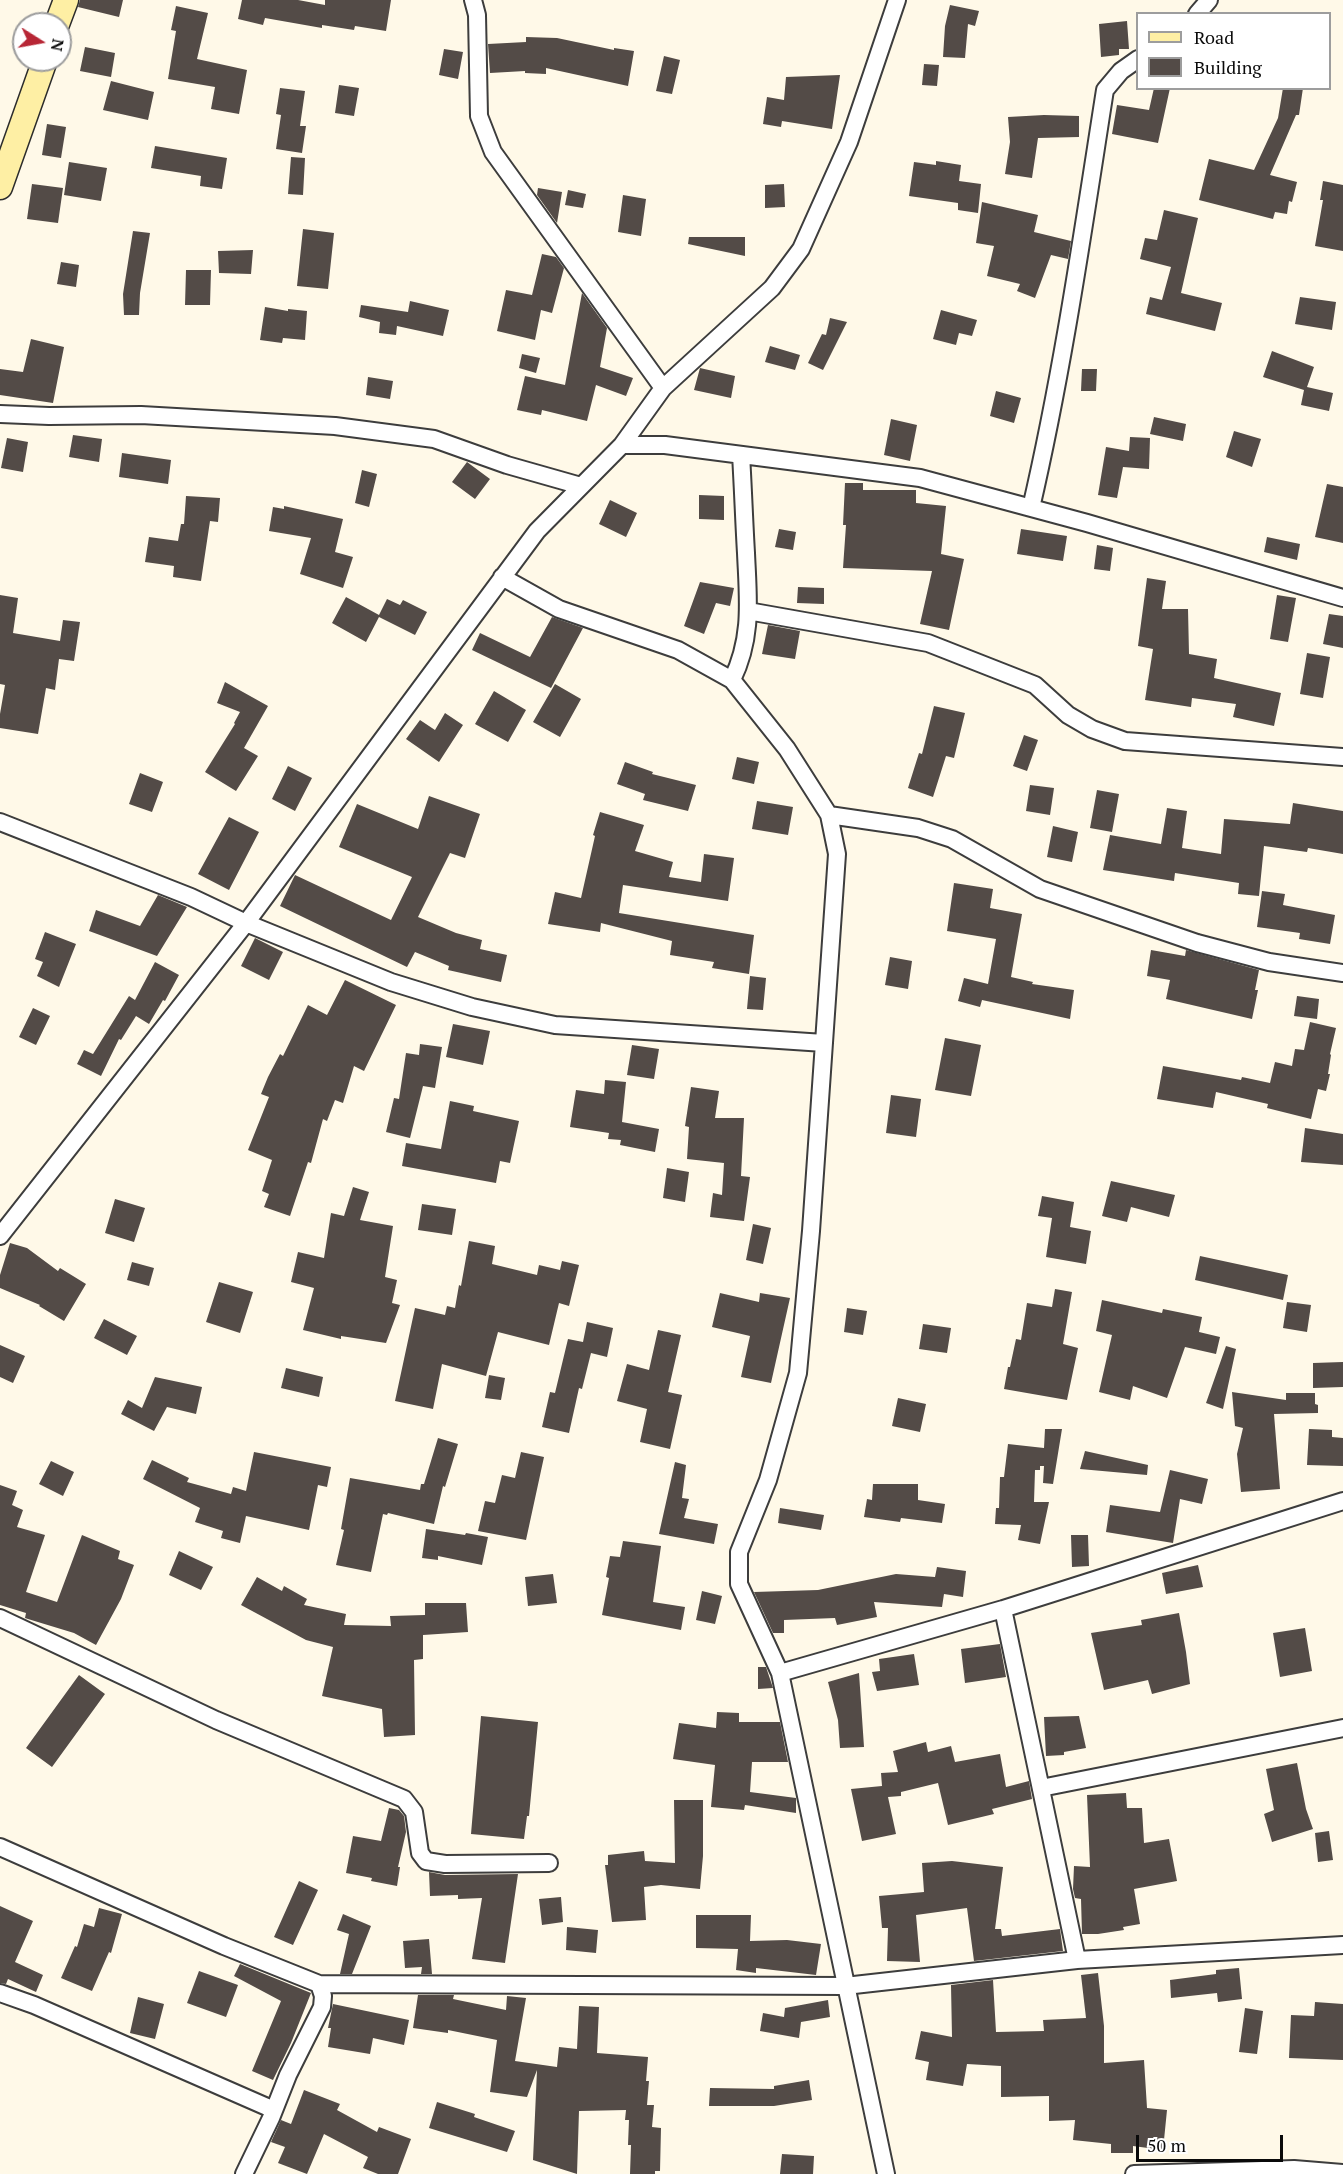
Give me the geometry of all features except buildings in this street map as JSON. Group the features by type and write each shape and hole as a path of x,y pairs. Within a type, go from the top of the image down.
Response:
{"street":[{"path":"473,0 477,15 479,116 493,152 663,388"},
{"path":"0,1236 246,924 537,531 622,445 663,388 772,288 801,249 849,142 897,0"},
{"path":"1199,12 1209,0"},
{"path":"1031,508 1063,358 1105,90 1121,71 1136,60"},
{"path":"0,188 41,72"},
{"path":"0,414 141,415 335,426 434,439 507,465 581,486"},
{"path":"622,445 665,445 920,478 1343,598"},
{"path":"732,680 742,660 748,611 741,455"},
{"path":"502,576 559,609 678,650 732,680 787,749 830,815 837,854 811,1231 798,1373 768,1480 739,1552 740,1584 780,1673 886,2174"},
{"path":"748,611 928,643 1035,685 1068,715 1092,729 1125,741 1343,757"},
{"path":"830,815 918,828 952,839 1040,889 1197,943 1269,962 1343,973"},
{"path":"0,822 190,897 246,924 391,982 472,1007 555,1025 824,1043"},
{"path":"780,1673 1003,1609 1343,1502"},
{"path":"1003,1609 1077,1960"},
{"path":"0,1618 216,1720 404,1799 414,1812 420,1854 426,1861 445,1864 549,1863"},
{"path":"1041,1788 1343,1728"},
{"path":"0,1847 224,1946 319,1984 845,1986 1077,1960 1343,1945"},
{"path":"244,2174 288,2075 322,2007 323,1996 319,1984"},
{"path":"0,1993 34,2005 274,2110"},
{"path":"1134,2174 1343,2173"}]}
